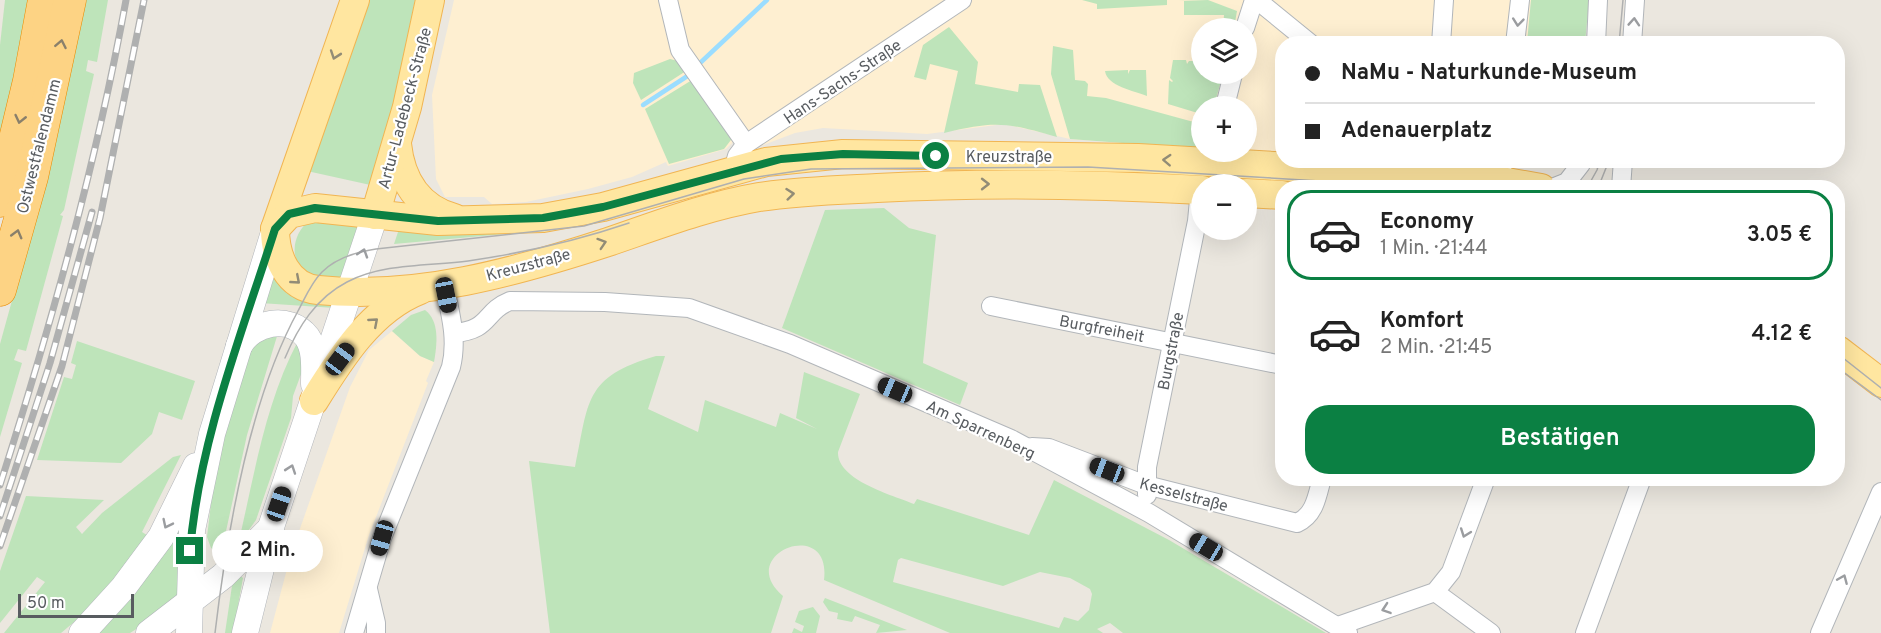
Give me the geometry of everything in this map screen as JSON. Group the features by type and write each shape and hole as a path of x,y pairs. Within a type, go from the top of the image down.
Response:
{"highway":[{"name":"Ostwestfalendamm","path":"0,201 29,81 44,0"},
{"name":"Ostwestfalendamm","path":"0,290 32,177 70,0"}],"main road":[{"path":"189,633 192,530 212,434 275,229 354,0"},
{"name":"Artur-Ladebeck-Straße","path":"375,215 421,52 430,0"},
{"path":"397,142 402,171 420,200 440,213 468,222"},
{"name":"Kreuzstraße","path":"375,215 468,222 517,221 569,214 733,170 797,157 859,153 1191,157"},
{"name":"Kreuzstraße","path":"1257,159 1275,160"},
{"name":"Kreuzstraße","path":"1437,168 1502,171 1523,180"},
{"name":"Kreuzstraße","path":"350,291 434,286 553,258 697,212 759,197 827,190 946,185 1082,185 1191,190"},
{"path":"1257,194 1275,195"},
{"path":"245,633 272,524 314,401 375,215 329,208 305,208 289,214 275,229 275,245 289,275 298,284 317,290 350,291"},
{"path":"314,401 340,359 366,328 398,302 434,286"},
{"path":"238,349 251,331 267,324 280,323 298,330 308,338 312,350 314,401"},
{"path":"1845,356 1881,388"},
{"path":"1845,375 1881,388"},
{"path":"82,633 123,588 161,537 212,434"},
{"path":"198,497 203,517 205,550 217,565 230,570"},
{"path":"149,633 189,605 230,570 261,541 272,524"}],"street":[{"path":"668,0 680,50 746,144"},
{"name":"Hans-Sachs-Straße","path":"733,170 736,156 746,144 962,0"},
{"path":"1249,18 1256,0 1301,36"},
{"path":"1442,36 1444,0"},
{"path":"1516,36 1520,0"},
{"path":"1596,36 1598,0"},
{"path":"1633,36 1635,0"},
{"name":"Burgstraße","path":"1149,513 1147,467 1193,240"},
{"path":"354,633 382,538 455,353 454,333 434,286"},
{"name":"Am Sparrenberg","path":"454,333 477,328 486,323 501,305 510,302 605,302 689,308 809,352 1021,446 1149,513 1343,630"},
{"name":"Burgfreiheit","path":"991,306 1275,364"},
{"name":"Kesselstraße","path":"1021,446 1049,448 1146,485 1297,523 1306,519 1314,508 1320,486"},
{"path":"1343,630 1435,592 1451,572 1483,486"},
{"path":"1585,633 1639,486"},
{"path":"1820,633 1881,492"},
{"path":"368,587 376,633"},
{"path":"1435,592 1491,633"}],"shaded area":[{"path":"454,0 1531,0 1528,36 1275,36 1275,153 1257,152 1257,96 1191,96 1191,148 1070,139 1004,124 927,134 823,128 795,133 761,146 736,139 726,149 668,166 666,162 632,177 588,189 526,202 492,204 484,197 445,197 436,179 432,95"},
{"path":"392,331 420,356 434,362 369,535 339,633 270,633 291,554 350,387 369,350"}],"green space":[{"path":"5,0 30,0 0,143 0,45"},
{"path":"85,0 108,0 97,62 88,60 86,71 94,74 64,210 60,215 63,216 26,351 18,349 14,360 22,363 0,437 0,344 53,152"},
{"path":"365,0 415,0 407,39 405,81 375,186 307,171"},
{"path":"1082,0 1167,0 1167,5 1097,9 1097,4"},
{"path":"1208,0 1237,11 1236,18 1224,18 1224,15 1184,15 1184,1 1179,1"},
{"path":"1531,0 1589,0 1586,36 1528,36"},
{"path":"949,27 978,62 975,84 1018,92 1019,84 1040,85 1057,137 1002,125 977,126 944,133 958,71 930,64 926,80 914,77 923,45"},
{"path":"1053,46 1073,50 1075,80 1085,81 1088,84 1087,96 1106,98 1191,121 1191,148 1070,139 1051,74"},
{"path":"670,59 678,61 686,71 641,100 633,83 634,73"},
{"path":"1173,60 1186,60 1187,64 1191,61 1191,84 1220,84 1217,96 1191,96 1191,111 1168,104 1169,80 1173,81 1170,78"},
{"path":"1128,70 1128,74 1130,70 1146,70 1147,96 1116,84 1111,81 1105,71"},
{"path":"692,80 734,136 724,149 669,164 645,109"},
{"path":"884,208 909,228 936,235 923,363 968,383 960,405 782,328 825,210"},
{"path":"310,220 363,220 345,278 316,278 299,266 295,250 296,242 303,226"},
{"path":"400,226 538,231 394,244"},
{"path":"270,270 336,303 335,308 260,303"},
{"path":"425,310 433,320 435,327 434,362 420,356 392,331 411,315"},
{"path":"278,333 247,435 221,554 211,548 207,537 218,444 240,371 254,343"},
{"path":"77,341 195,381 182,420 159,412 152,434 121,463 37,460 64,377 72,379 76,365 71,363"},
{"path":"298,341 304,366 293,396 291,418 256,520 238,545 269,415 277,389"},
{"path":"656,356 665,356 648,409 698,432 705,400 776,427 780,413 817,429 796,418 804,372 860,394 838,452 840,462 846,471 867,485 914,504 917,499 1029,535 1054,480 1169,540 1326,633 1123,633 1110,623 1097,629 1103,633 950,633 824,580 822,560 814,549 801,545 788,548 776,555 769,567 771,581 783,596 771,633 550,633 529,461 575,467 583,425 593,395 602,383 632,364","holes":["901,558 1003,586 1040,572 1070,578 1090,589 1092,594 1089,610 1078,621 1064,617 1059,628 893,582 898,560"]},
{"path":"181,455 142,532 153,539 80,617 61,633 4,633 45,582 37,577 0,623 0,571 26,496 104,500 76,527 82,534 102,513 173,457"},
{"path":"181,517 180,601 130,633 95,633"},
{"path":"239,575 243,578 233,633 225,633 233,579"},
{"path":"825,598 907,630 876,633 880,625 855,616 852,622 837,619 838,613 829,611 823,602"},
{"path":"813,607 820,616 816,633 792,633 794,628 802,632 804,626 795,622 799,611"}],"waterway":[{"path":"699,64 767,0"},
{"path":"643,105 689,75"}],"tram line":[{"path":"1620,36 1623,0"},
{"path":"215,633 234,510 253,425 266,385 281,346 311,286 328,267 347,256 376,249 584,226 744,179 811,169 1088,167 1303,180"},
{"path":"1591,180 1598,168"},
{"path":"1601,180 1606,168"},
{"path":"285,358 302,325 317,305 336,289 361,276 391,268 468,261 509,254 569,241 629,223"},
{"path":"1845,360 1881,388"},
{"path":"1845,373 1881,400"}],"railway":[{"path":"0,485 71,244 101,123 126,0"},
{"path":"0,546 62,366 100,218 144,0"},
{"path":"0,516 50,363 92,212"}],"route":[{"path":"190,551 192,530 212,434 275,229 289,214 305,208 329,208 405,219 468,222 517,221 603,207 749,165 781,159 859,153 936,156"}]}
